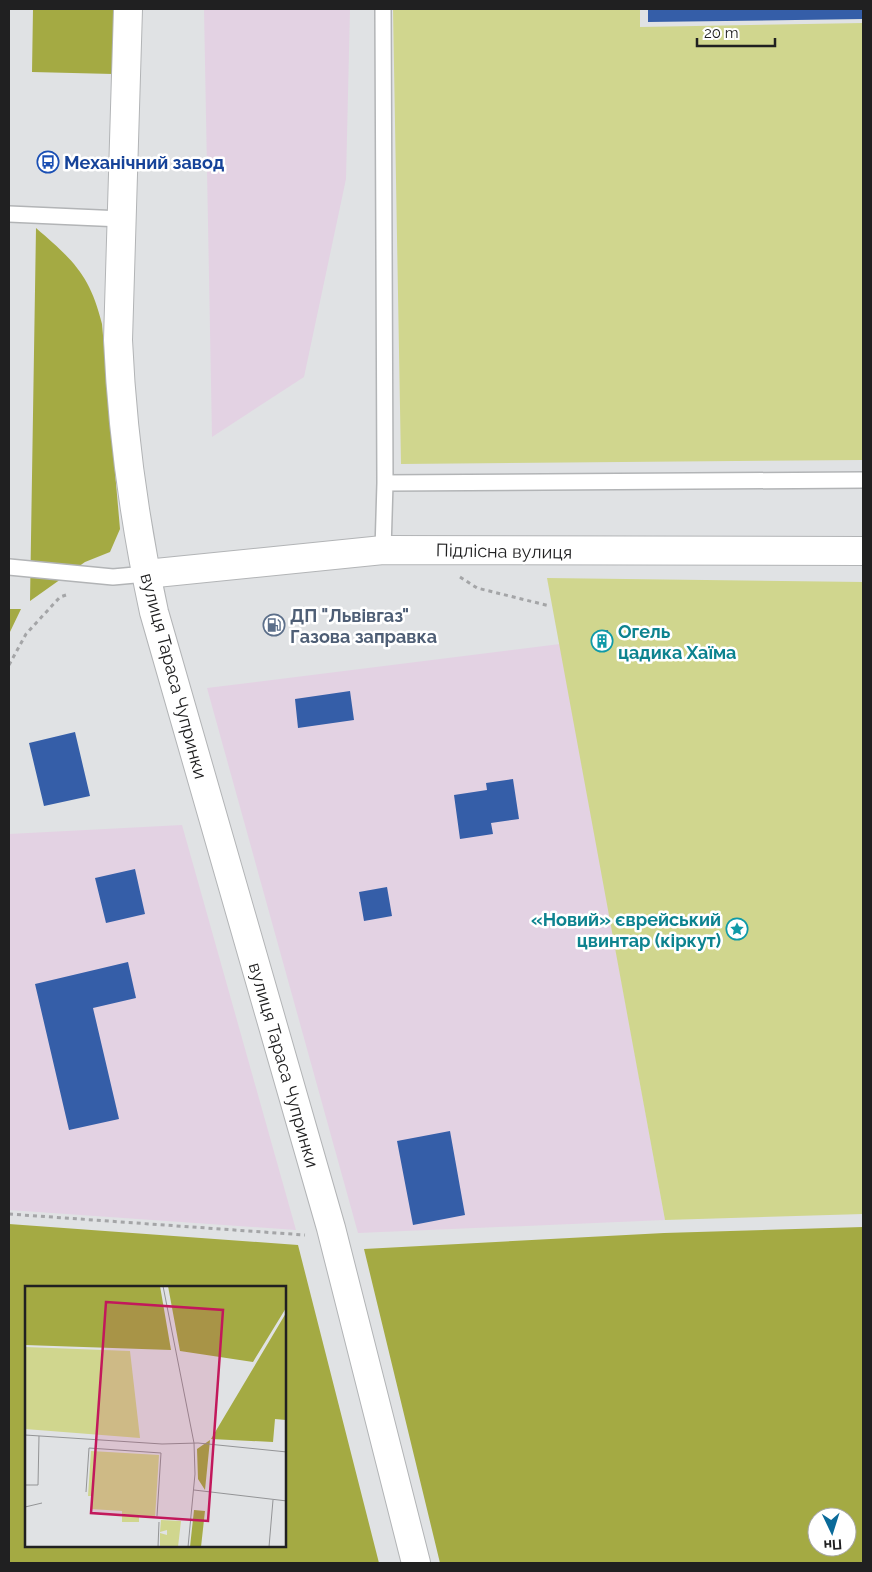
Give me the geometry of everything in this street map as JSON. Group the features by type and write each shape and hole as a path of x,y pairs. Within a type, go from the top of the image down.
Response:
{"street":[{"name":"вулиця Тараса Чупринки","path":"128,9 118,340 120,394 146,574 156,620 333,1236 416,1563"},
{"name":"Підлісна вулиця","path":"146,574 383,550 863,551"}],"lane":[{"path":"383,9 386,483 383,550"},
{"path":"9,214 122,219"},
{"path":"386,483 863,480"},
{"path":"9,567 113,577 146,574"}],"path":[{"path":"454,574 477,588 550,606"},
{"path":"9,666 26,634 60,597 69,594"},
{"path":"9,1214 333,1236"}],"shaded area":[{"path":"204,9 350,9 346,179 304,377 212,437"},
{"path":"560,644 665,1220 358,1233 207,688"},
{"path":"182,825 296,1230 9,1210 9,834"}],"green space":[{"path":"33,9 115,9 113,74 32,72"},
{"path":"393,9 640,9 640,27 863,23 863,460 401,464"},
{"path":"36,228 70,260 86,281 102,324 120,529 110,552 85,562 30,601"},
{"name":"«Новий» єврейський цвинтар (кіркут)","path":"547,578 863,582 863,1214 665,1220"},
{"path":"9,609 21,609 9,634"},
{"path":"9,1224 298,1245 379,1563 9,1563"},
{"path":"863,1227 863,1563 440,1563 364,1249 664,1233"}],"building":[{"path":"648,9 863,9 863,19 648,22"},
{"name":"Огель цадика Хаїма","path":"608,630 610,649 596,651 594,633"},
{"path":"350,691 354,720 298,728 295,699"},
{"path":"75,732 90,796 44,806 29,743"},
{"path":"513,779 519,819 491,823 493,834 460,839 454,795 487,790 486,783"},
{"path":"135,869 145,914 106,923 95,878"},
{"path":"387,887 392,916 364,921 359,892"},
{"path":"128,962 136,998 93,1008 119,1119 69,1130 35,984"},
{"path":"450,1131 465,1215 413,1225 397,1141"}],"place":[{"name":"Механічний завод","path":"48,162"},
{"name":"ДП \"Львівгаз\" Газова заправка","path":"274,625"},
{"name":"Огель цадика Хаїма","path":"602,641"},
{"name":"«Новий» єврейський цвинтар (кіркут)","path":"737,929"}]}
